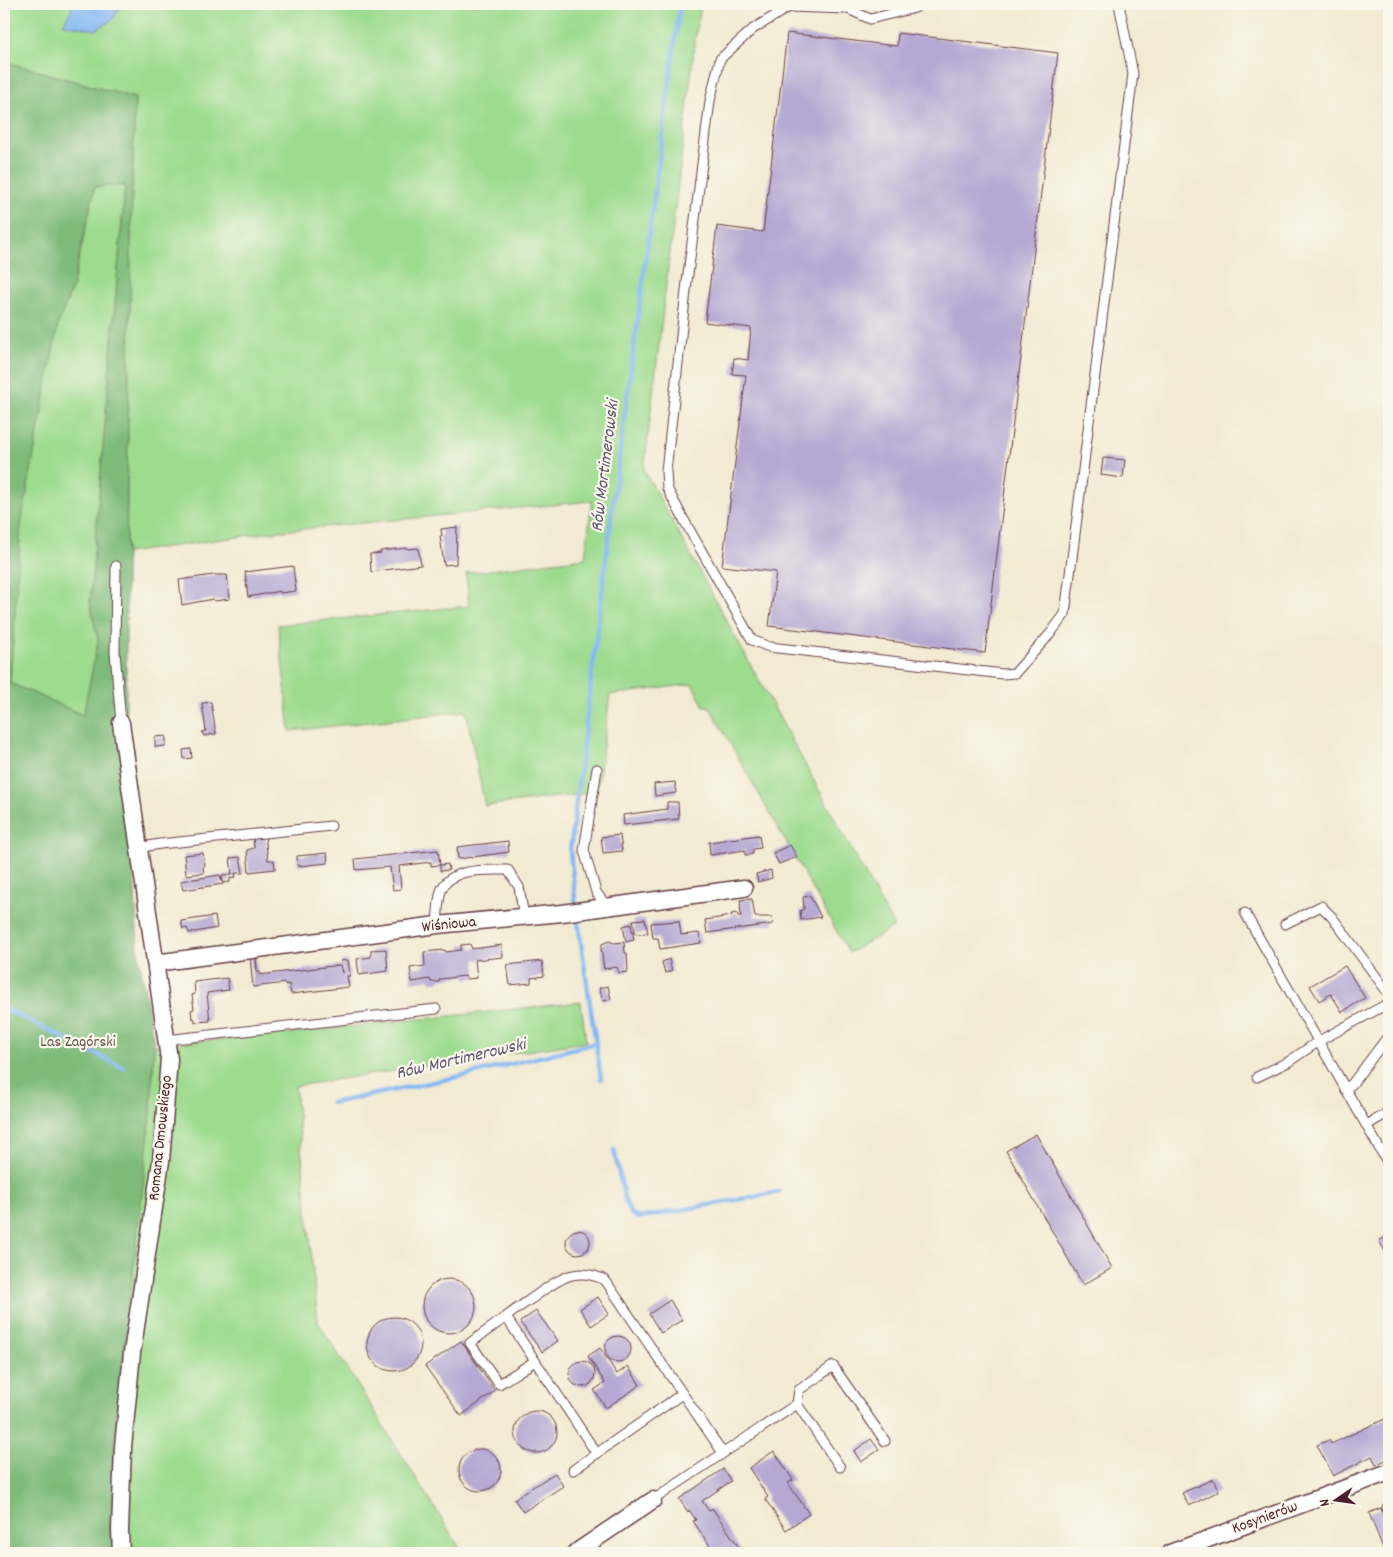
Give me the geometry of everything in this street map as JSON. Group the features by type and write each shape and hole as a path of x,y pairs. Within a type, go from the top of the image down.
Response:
{"street":[{"name":"Romana Dmowskiego","path":"120,723 169,1059 161,1161 132,1353 125,1428 120,1530 121,1553"},
{"name":"Wiśniowa","path":"155,962 437,925 562,913 744,888"},
{"name":"Kosynierów","path":"1170,1553 1389,1472"},
{"path":"575,1553 653,1500"}],"lane":[{"path":"918,4 915,8 870,20 850,7 789,7 753,29 720,59 710,101 687,282 666,471 667,488 688,529 752,640 768,647 787,650 1003,674 1014,673 1050,634 1065,614 1088,422 1134,74 1119,4"},
{"path":"116,566 115,652 120,723"},
{"path":"597,769 584,850 599,908"},
{"path":"137,848 332,826"},
{"path":"437,925 442,890 452,877 475,871 508,870 519,887 524,917"},
{"path":"1285,924 1321,906 1332,917 1389,994"},
{"path":"1245,913 1389,1165"},
{"path":"1257,1077 1288,1062 1318,1041 1389,1003"},
{"path":"166,1040 436,1009"},
{"path":"1345,1089 1352,1084 1389,1035"},
{"path":"1367,1125 1389,1112"},
{"path":"535,1360 499,1384 470,1343 561,1278 573,1274 596,1275 605,1280 723,1453"},
{"path":"506,1317 597,1454"},
{"path":"653,1500 797,1404 800,1390 833,1366 885,1441"},
{"path":"573,1470 682,1394"},
{"path":"797,1404 840,1467"},
{"path":"1389,1508 1389,1512"}],"green space":[{"path":"4,4 702,4 697,25 644,470 894,927 849,953 709,706 704,706 692,684 610,695 597,792 485,806 466,711 290,731 278,625 469,606 466,573 585,558 592,501 271,532 126,553 135,98 13,64 4,57"},
{"name":"Las Zagórski","path":"4,57 13,64 135,98 126,553 126,710 138,951 154,1045 151,1113 114,1438 114,1553 4,1553","holes":["125,185 90,602 98,641 83,715 10,683 21,524 58,324 72,288 95,187"]},
{"path":"125,185 90,602 98,641 83,715 10,683 21,524 58,324 72,288 95,187"},
{"path":"581,1002 586,1042 295,1086 318,1322 463,1553 114,1553 114,1438 151,1113 154,1045 253,1037"}],"water":[{"path":"68,4 122,4 113,19 96,30 63,24 72,8"}],"building":[{"path":"787,33 897,46 898,33 1058,53 985,653 769,626 776,572 722,566 746,375 732,374 734,358 748,360 751,328 705,322 717,226 763,232"},
{"path":"1103,458 1125,460 1123,478 1101,475"},
{"path":"457,527 456,564 444,565 440,536 442,536 441,529"},
{"path":"418,548 421,565 371,572 370,554"},
{"path":"293,566 296,591 280,593 280,591 248,597 245,572"},
{"path":"227,575 230,599 214,601 213,599 182,605 179,580"},
{"path":"211,702 216,734 204,736 202,732 206,731 202,703"},
{"path":"166,736 166,746 155,747 155,737"},
{"path":"191,749 192,758 184,759 183,750"},
{"path":"675,782 676,793 655,796 654,784"},
{"path":"667,802 678,802 679,819 624,825 623,815 667,809"},
{"path":"265,835 268,860 274,860 275,869 249,872 247,850 254,848 253,836"},
{"path":"620,835 622,851 603,853 601,837"},
{"path":"759,835 761,848 753,849 753,854 745,855 745,850 710,855 709,842"},
{"path":"508,841 509,852 458,859 457,847"},
{"path":"790,845 797,857 779,864 773,853"},
{"path":"438,850 440,865 431,866 431,862 399,866 401,889 393,890 390,867 356,870 355,859"},
{"path":"203,853 204,873 186,875 184,855"},
{"path":"327,853 328,863 298,866 297,856"},
{"path":"240,857 243,873 235,873 236,877 230,878 230,882 223,883 222,875 232,874 230,858"},
{"path":"448,864 449,870 440,871 440,865"},
{"path":"771,870 772,878 758,882 756,874"},
{"path":"220,875 223,884 183,890 181,881"},
{"path":"810,896 821,917 801,920 800,911 804,909 803,897"},
{"path":"752,899 755,917 772,917 773,924 707,933 705,920 732,916 731,914 737,913 738,916 741,916 740,900"},
{"path":"215,916 217,928 189,933 187,928 183,929 181,921"},
{"path":"645,919 648,933 635,934 633,920"},
{"path":"679,921 681,935 699,933 701,943 660,949 658,938 653,938 651,923"},
{"path":"631,924 634,940 626,942 623,926"},
{"path":"609,941 614,943 624,942 625,953 627,953 628,972 619,973 617,967 604,969 601,948 602,944"},
{"path":"470,944 472,949 502,945 503,957 475,960 477,978 467,979 465,976 440,979 439,982 431,982 430,979 412,982 410,968 425,966 424,952 461,950 461,945"},
{"path":"386,949 388,971 359,975 357,959 371,957 371,950"},
{"path":"256,956 257,972 260,972 260,975 340,965 342,973 341,961 348,960 350,976 347,976 349,987 291,994 289,984 285,985 285,983 253,987 250,957"},
{"path":"669,959 672,971 665,973 662,962"},
{"path":"542,961 544,976 531,978 531,983 510,985 507,965"},
{"path":"1345,966 1365,998 1342,1012 1331,994 1319,1001 1310,986"},
{"path":"227,978 229,990 207,993 210,1021 195,1022 195,1019 192,1018 191,1010 194,1009 192,995 195,994 194,982"},
{"path":"608,986 611,999 603,1001 599,988"},
{"path":"1036,1134 1112,1268 1083,1285 1006,1151"},
{"path":"578,1230 586,1234 590,1242 586,1250 578,1254 570,1250 566,1242 570,1234"},
{"path":"1389,1235 1389,1258 1379,1241"},
{"path":"449,1279 459,1281 468,1287 474,1296 476,1306 474,1316 468,1325 459,1331 449,1333 439,1331 430,1325 424,1316 422,1306 424,1296 430,1287 439,1281"},
{"path":"598,1297 609,1314 591,1326 580,1309"},
{"path":"670,1300 682,1320 661,1333 649,1314"},
{"path":"536,1311 558,1341 542,1352 520,1322"},
{"path":"394,1317 404,1319 413,1325 419,1334 421,1344 419,1354 413,1363 404,1369 394,1371 384,1369 375,1363 369,1354 367,1344 369,1334 375,1325 384,1319"},
{"path":"618,1336 627,1340 631,1349 627,1358 618,1362 609,1358 605,1349 609,1340"},
{"path":"461,1341 495,1391 461,1416 425,1366"},
{"path":"600,1348 617,1374 628,1366 640,1385 606,1408 594,1390 605,1383 588,1356"},
{"path":"582,1361 591,1365 595,1374 591,1383 582,1387 573,1383 569,1374 573,1365"},
{"path":"536,1411 551,1417 557,1432 551,1447 536,1453 521,1447 515,1432 521,1417"},
{"path":"1389,1417 1389,1458 1376,1465 1372,1456 1333,1476 1317,1445 1329,1440 1331,1444"},
{"path":"871,1439 879,1450 861,1462 854,1451"},
{"path":"480,1449 495,1455 501,1470 495,1485 480,1491 465,1485 459,1470 465,1455"},
{"path":"774,1451 793,1480 788,1483 809,1514 786,1530 765,1499 768,1497 749,1468"},
{"path":"723,1469 731,1481 702,1501 709,1511 712,1508 743,1553 715,1553 693,1521 696,1520 679,1499"},
{"path":"555,1473 563,1486 523,1512 514,1499"},
{"path":"1213,1479 1219,1491 1189,1506 1182,1493"},
{"path":"1381,1508 1389,1530 1389,1553 1385,1553 1369,1513"}],"waterway":[{"name":"Rów Mortimerowski","path":"576,907 570,851 613,503 680,4"},
{"path":"577,915 601,1079"},
{"name":"Rów Mortimerowski","path":"4,1008 124,1068"},
{"name":"Rów Mortimerowski","path":"332,1103 467,1075 596,1043"},
{"path":"614,1150 625,1200 630,1213 638,1218 779,1192"}]}
